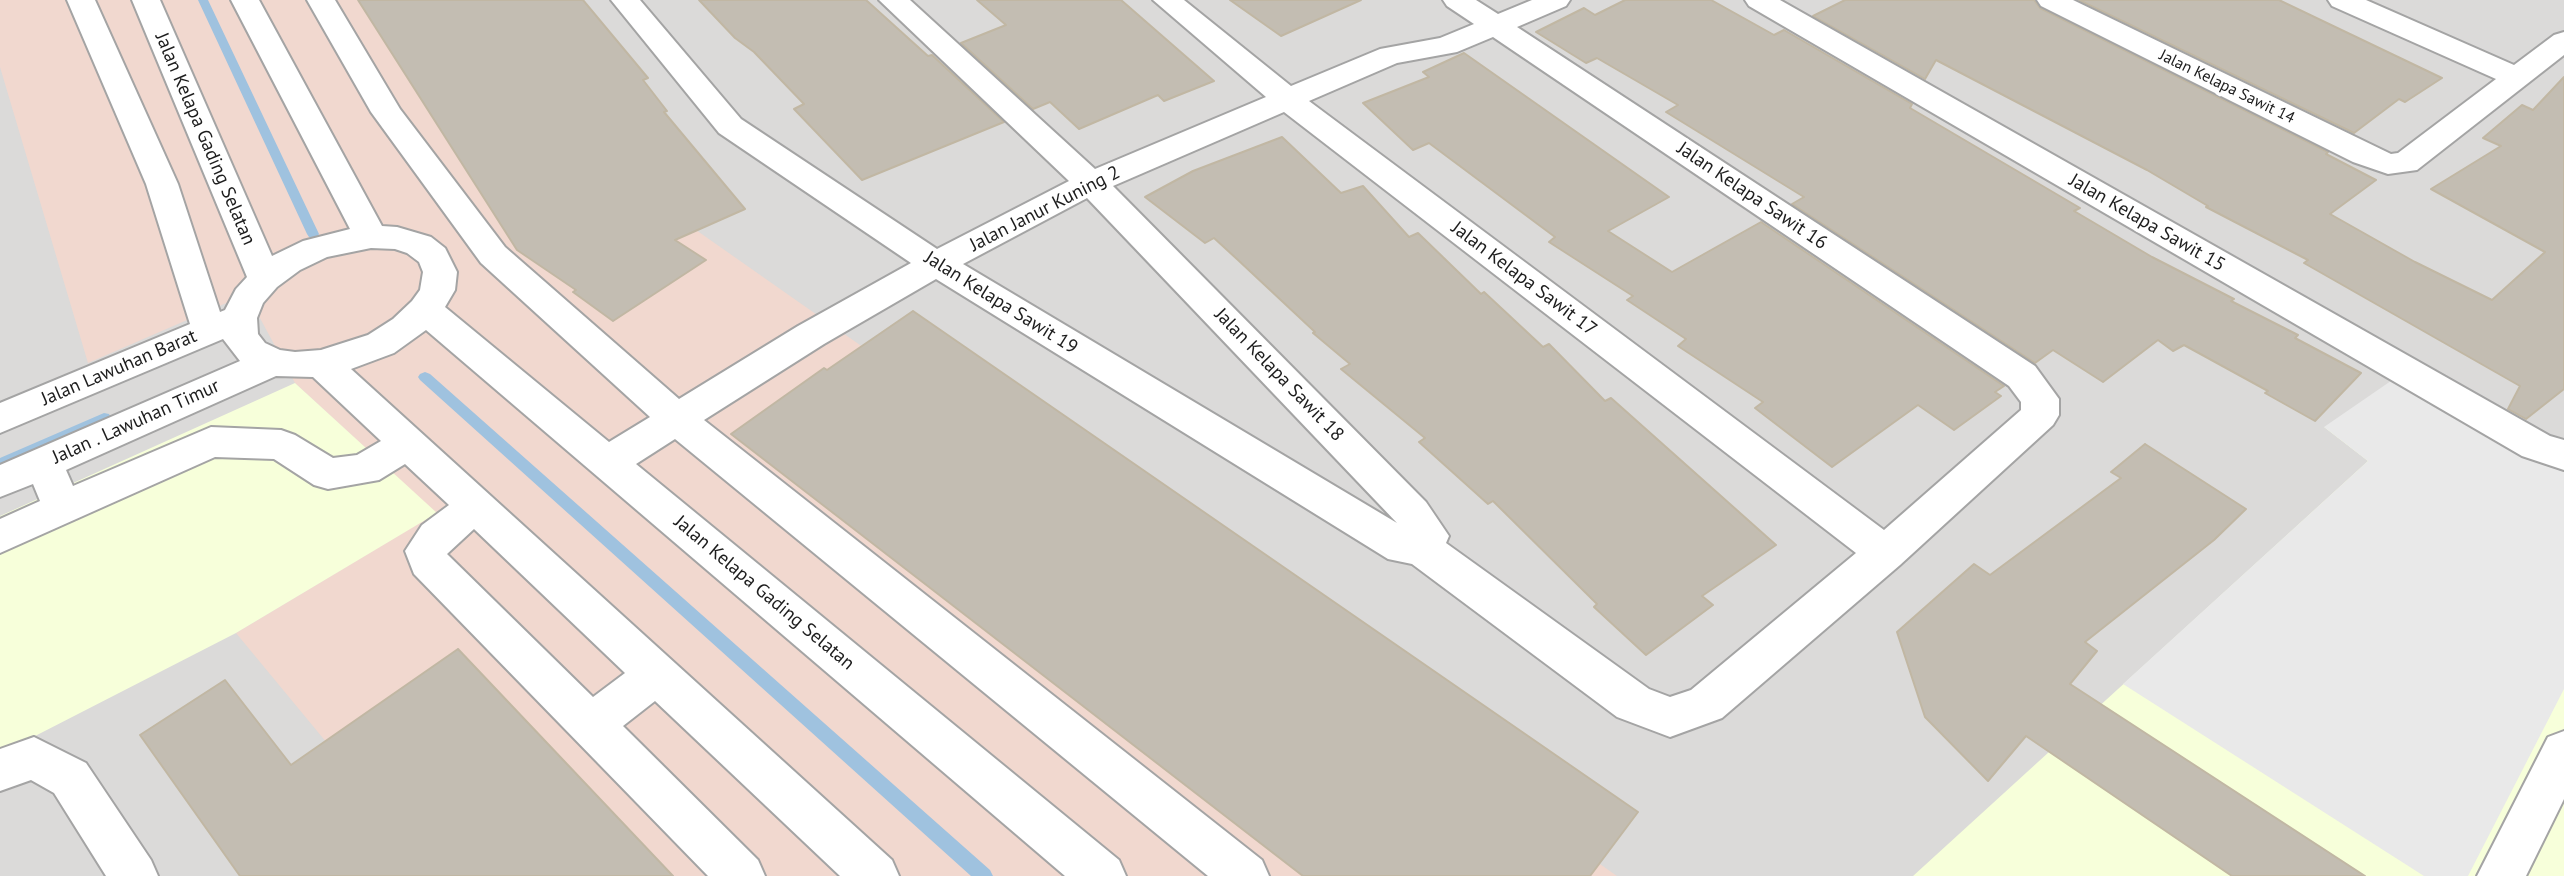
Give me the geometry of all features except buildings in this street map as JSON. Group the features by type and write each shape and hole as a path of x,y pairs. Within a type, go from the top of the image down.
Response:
{"street":[{"path":"81,0 162,184 200,308 225,324 252,352 273,362 295,365 321,363 351,356 380,344 406,328 425,310 437,290 440,272 433,256 419,245 397,238 371,237 315,249 288,262 265,279 225,324"},
{"name":"Jalan Kelapa Gading Selatan","path":"146,0 265,279"},
{"path":"245,0 371,237"},
{"path":"321,0 386,111 493,255 676,418 783,507 1245,876"},
{"name":"Jalan Kelapa Sawit 19","path":"625,0 730,126 936,264 1403,547 1420,547"},
{"name":"Jalan Kelapa Sawit 18","path":"893,0 1091,183 1412,513 1429,536 1420,547"},
{"name":"Jalan Kelapa Sawit 17","path":"1167,0 1286,98 1885,553"},
{"name":"Jalan Janur Kuning 2","path":"608,462 811,335 936,264 1091,183 1390,55 1447,46 1556,0"},
{"name":"Jalan Kelapa Sawit 15","path":"1759,0 2550,450"},
{"name":"Jalan Kelapa Sawit 14","path":"2050,0 2364,155 2388,164 2406,163 2516,77"},
{"path":"2342,0 2516,77 2564,41"},
{"name":"Jalan Janur Kuning 2","path":"1390,55 1418,29 1454,9"},
{"name":"Jalan Kelapa Sawit 16","path":"1454,9 1497,26 2022,376 2040,399 2040,415 1885,553"},
{"path":"162,184 217,166"},
{"name":"Jalan Kelapa Gading Selatan","path":"425,310 1102,876"},
{"name":"Jalan Lawuhan Barat","path":"0,419 225,324"},
{"name":"Jalan . Lawuhan Timur","path":"0,482 273,362"},
{"path":"321,363 875,876"},
{"path":"0,537 211,442 281,445 328,474 365,469 408,444"},
{"path":"43,463 63,508"},
{"path":"478,509 454,520 436,537 426,551 429,562 741,876"},
{"path":"1420,547 1633,703 1670,717 1706,704 1885,553"},
{"path":"590,725 657,674"},
{"path":"2501,876 2564,752"},
{"path":"17,764 70,778 134,876"}],"shaded area":[{"path":"0,0 2564,0 2564,876 0,876"},
{"path":"0,0 505,0 629,183 1617,876 437,876 236,633 436,513 295,383 247,294 88,363 0,67"},
{"path":"2401,374 2564,468 2564,689 2468,876 2424,876 2123,684 2368,461 2324,427"},
{"path":"295,383 437,513 236,633 0,754 0,516"},
{"path":"2324,427 2564,468 2564,876 1913,876 2368,461"}],"waterway":[{"path":"203,0 313,234"},
{"path":"425,377 984,876"},
{"path":"0,464 104,418"}]}
